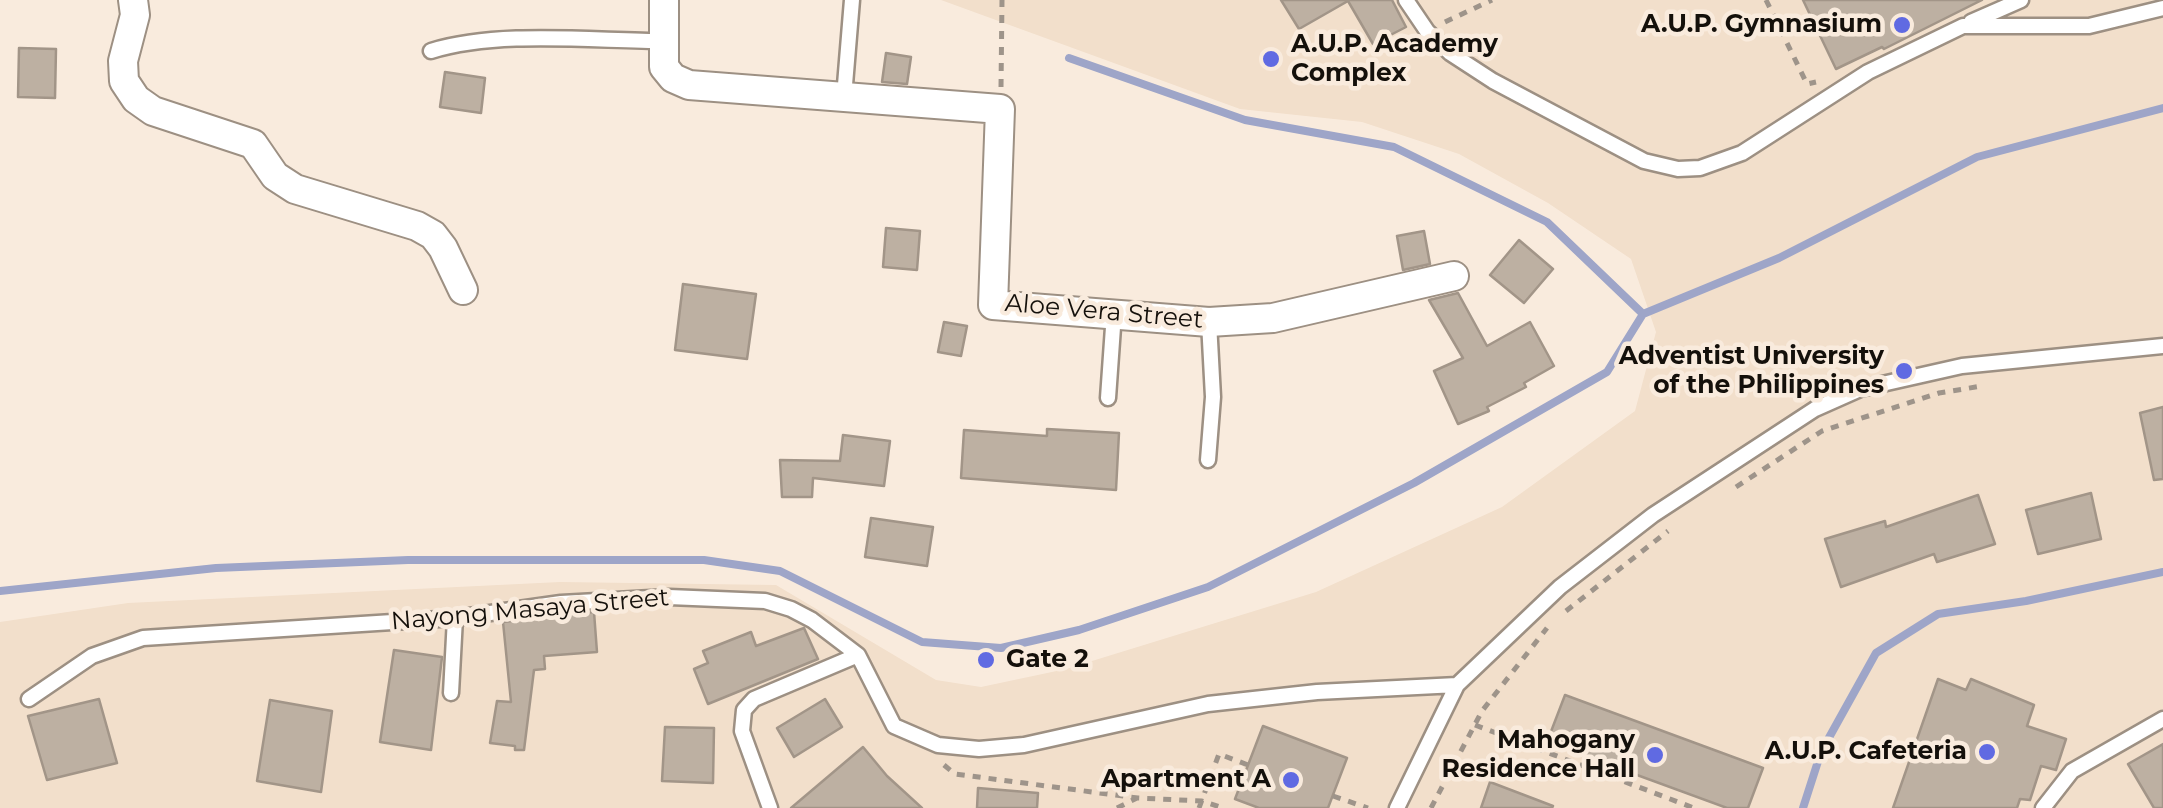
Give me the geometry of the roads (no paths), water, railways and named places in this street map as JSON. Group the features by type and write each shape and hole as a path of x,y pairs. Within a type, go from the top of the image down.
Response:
{"street":[{"path":"133,0 135,15 123,61 124,81 136,99 153,111 253,144 275,176 295,190 417,226 433,235 463,290"},
{"path":"664,0 664,67 673,78 689,85 844,97"},
{"name":"Aloe Vera Street","path":"844,97 1000,110 994,306 1209,322 1292,316 1454,276"}],"lane":[{"path":"844,97 852,0"},
{"path":"1406,0 1450,53 1494,81 1644,160 1678,169 1700,168 1742,153 1868,72 2021,0"},
{"path":"1963,26 2089,26 2163,8"},
{"path":"431,52 459,42 494,40 665,41"},
{"path":"1108,398 1114,313"},
{"path":"1208,460 1213,397 1209,322"},
{"path":"1398,808 1458,685 1560,587 1653,515 1815,409 1860,389 1962,366 2163,346"},
{"name":"Nayong Masaya Street","path":"29,698 92,656 142,638 455,618 561,603 669,597 765,601 812,620 858,656 894,726 938,745 979,750 1024,745 1208,704 1318,692 1458,685"},
{"path":"452,694 455,618"},
{"path":"770,808 742,731 744,710 754,699 858,656"},
{"path":"2042,808 2072,771 2163,719"}],"waterway":[{"path":"1069,58 1245,120 1394,147 1547,222 1643,314"},
{"path":"0,591 216,568 408,560 704,560 780,571 922,642 1001,648 1079,630 1208,587 1414,483 1607,372 1643,314 1779,258 1977,157 2163,108"},
{"path":"1803,808 1821,752 1876,653 1938,614 2026,601 2163,572"}],"place":[{"name":"A.U.P. Gymnasium","path":"1902,25"},
{"name":"A.U.P. Academy Complex","path":"1271,59"},
{"name":"Adventist University of the Philippines","path":"1904,371"},
{"name":"Gate 2","path":"986,660"},
{"name":"A.U.P. Cafeteria","path":"1987,752"},
{"name":"Mahogany Residence Hall","path":"1655,755"},
{"name":"Apartment A","path":"1291,780"}]}
